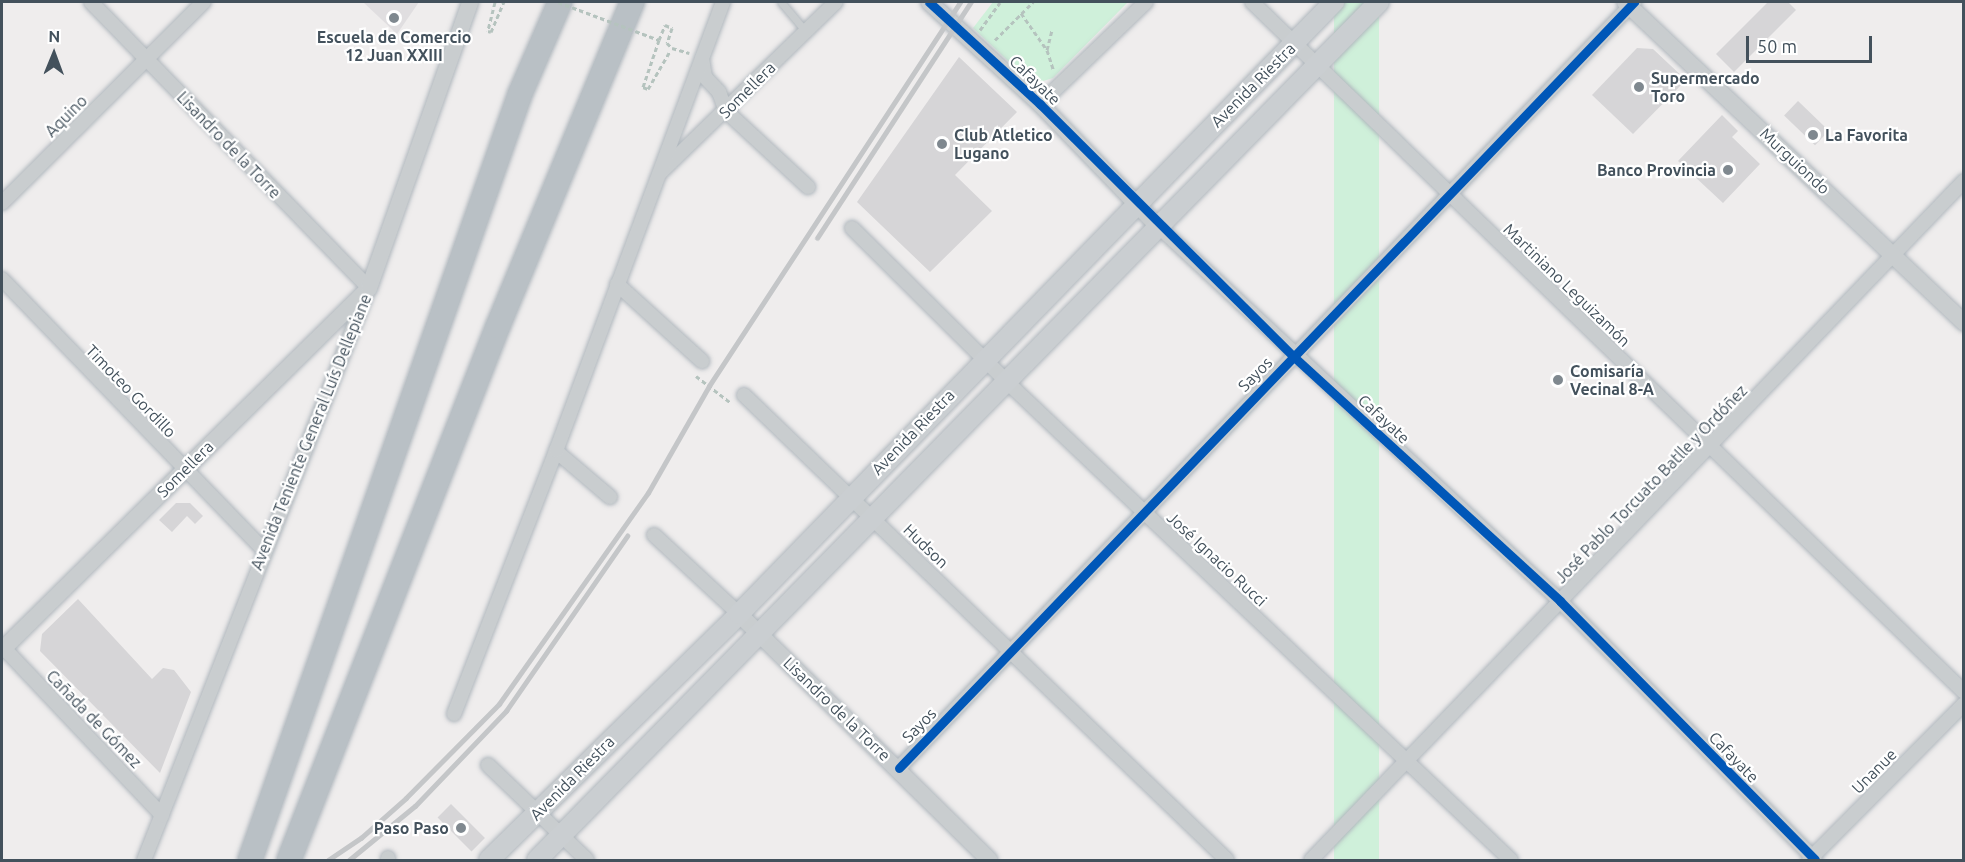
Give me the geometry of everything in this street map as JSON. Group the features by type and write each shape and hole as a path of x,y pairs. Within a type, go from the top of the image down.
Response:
{"highway":[{"path":"250,861 520,94 559,2"},
{"path":"289,861 498,326 632,2"}],"main road":[{"name":"Avenida Riestra","path":"489,861 739,614 851,495 1334,2"},
{"name":"Avenida Riestra","path":"537,861 761,635 1157,225 1378,2"}],"street":[{"name":"Lisandro de la Torre","path":"91,2 369,288"},
{"name":"Aquino","path":"2,203 204,2"},
{"name":"Avenida Teniente General Luís Dellepiane","path":"144,861 264,550 369,288 470,2"},
{"path":"454,714 556,451 723,2"},
{"name":"Somellera","path":"657,176 836,2"},
{"name":"Cafayate","path":"929,2 1040,104 1157,225 1293,356 1560,601 1812,860"},
{"path":"1040,104 1146,2"},
{"name":"Martiniano Leguizamón","path":"1252,2 1318,63 1964,692"},
{"name":"Sayos","path":"899,768 1450,194 1630,3"},
{"name":"Murguiondo","path":"1630,3 1964,323"},
{"path":"702,56 705,77 719,92 726,111 808,187"},
{"name":"José Pablo Torcuato Batlle y Ordóñez","path":"1311,861 1964,181"},
{"name":"José Ignacio Rucci","path":"852,228 1006,381 1511,861"},
{"name":"Timoteo Gordillo","path":"2,279 184,470 264,550"},
{"path":"617,284 702,361"},
{"name":"Somellera","path":"2,648 369,288"},
{"name":"Hudson","path":"744,395 1012,650 1227,861"},
{"path":"556,451 610,497"},
{"path":"654,535 739,614"},
{"name":"Lisandro de la Torre","path":"739,614 899,768 989,861"},
{"name":"Cañada de Gómez","path":"2,648 162,815"},
{"name":"Unanue","path":"1812,860 1964,704"},
{"path":"488,765 587,861"}],"lane":[{"path":"781,2 805,31"}],"path":[{"path":"495,2 488,31 491,32 504,2"},
{"path":"559,2 660,38"},
{"path":"978,47 1000,2"},
{"path":"978,47 1033,2"},
{"path":"1021,13 1047,50 1059,85"},
{"path":"664,25 672,28 667,42 671,50 648,89 643,87 664,25"},
{"path":"1047,50 1052,30"},
{"path":"671,50 702,56"},
{"path":"702,361 692,373 735,406 744,395"}],"shaded area":[{"name":"Escuela de Comercio 12 Juan XXIII","path":"363,2 419,2 397,34"}],"green space":[{"path":"993,2 1128,2 1053,78 1040,82 1024,76 973,28"},
{"path":"1334,2 1379,2 1379,860 1334,860"}],"building":[{"path":"1768,2 1788,2 1796,10 1734,72 1716,54"},
{"name":"Supermercado Toro","path":"1637,48 1653,49 1686,80 1633,134 1592,95"},
{"name":"Club Atletico Lugano","path":"959,57 1017,112 955,175 992,211 930,272 857,202"},
{"path":"1798,101 1829,131 1815,145 1784,115"},
{"path":"1722,115 1738,131 1732,137 1760,164 1723,203 1678,161"},
{"path":"176,503 190,503 203,516 195,524 187,516 172,532 159,520"},
{"path":"78,599 152,679 163,668 174,670 191,692 160,773 40,651 42,634"},
{"name":"Paso Paso","path":"451,804 485,838 472,851 438,817"}],"railway":[{"path":"328,860 361,838 406,798 499,704 648,493 709,386 960,2"},
{"path":"817,238 971,2"},
{"path":"349,860 415,806 506,711 627,536"}],"cycle path":[{"path":"929,2 1040,104 1293,356 1560,601 1815,860"},
{"path":"899,768 1634,2"}],"place":[{"name":"Escuela de Comercio 12 Juan XXIII","path":"394,18"},
{"name":"Supermercado Toro","path":"1639,87"},
{"name":"La Favorita","path":"1813,135"},
{"name":"Club Atletico Lugano","path":"942,144"},
{"name":"Banco Provincia","path":"1728,170"},
{"name":"Comisaría Vecinal 8-A","path":"1558,380"},
{"name":"Paso Paso","path":"461,828"}]}
